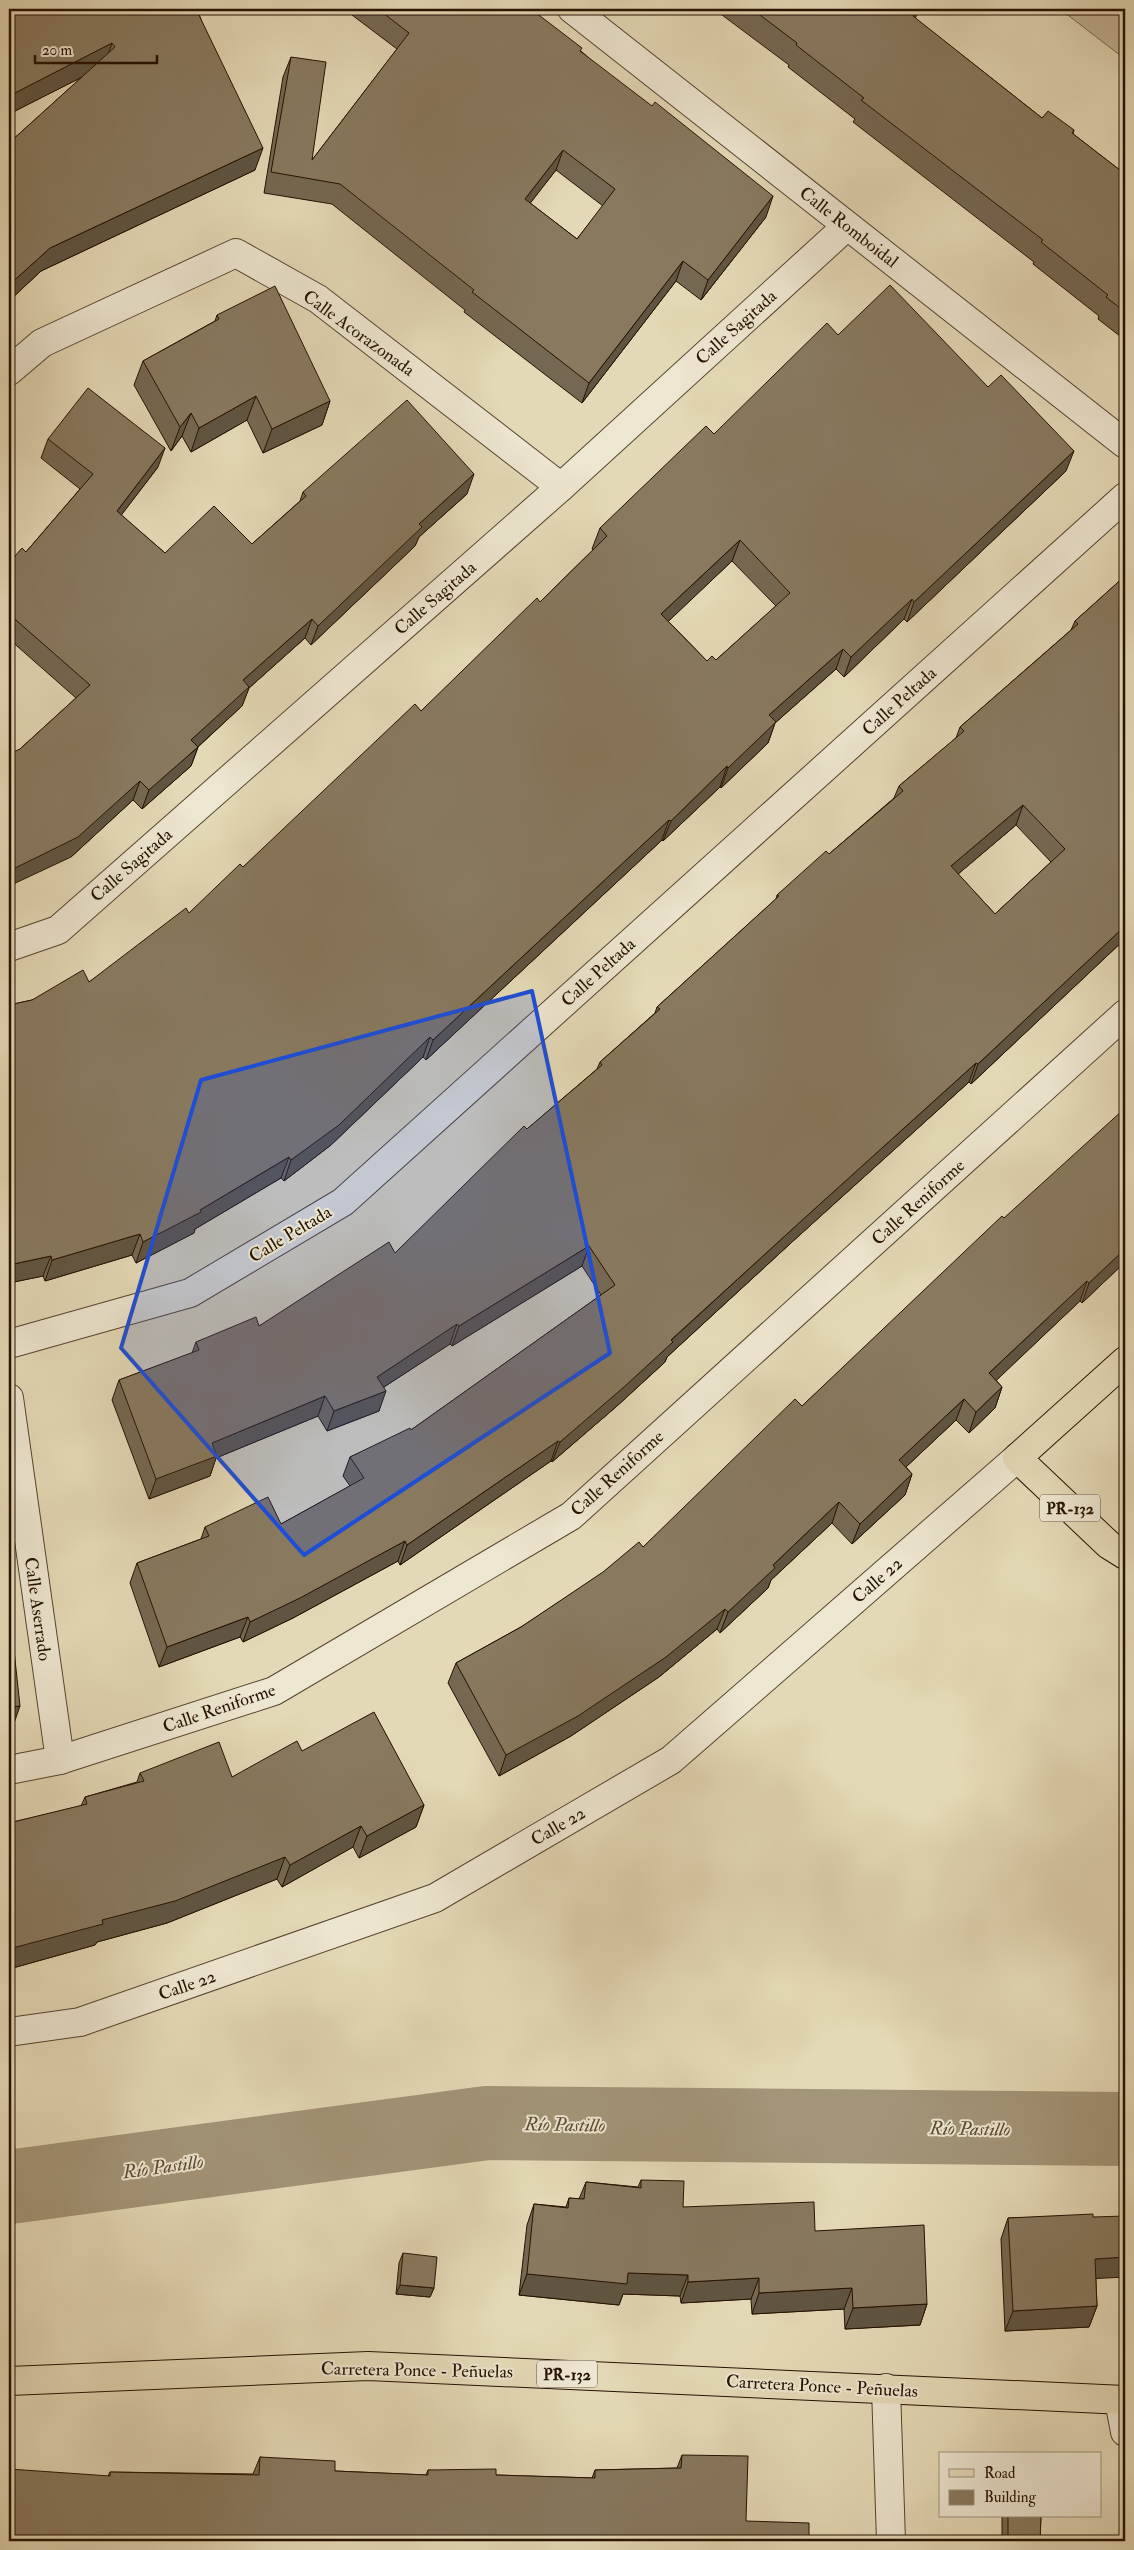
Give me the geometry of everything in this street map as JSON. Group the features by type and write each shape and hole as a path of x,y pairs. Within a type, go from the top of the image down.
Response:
{"main road":[{"path":"1017,1458 1125,1361"},
{"name":"PR-132","path":"1017,1458 1109,1545 1125,1555"},
{"name":"Carretera Ponce - Peñuelas","path":"9,2381 368,2366 1122,2400"}],"street":[{"name":"Calle Romboidal","path":"572,9 1125,444"},
{"name":"Calle Sagitada","path":"9,947 58,930 561,487 847,226"},
{"name":"Calle Acorazonada","path":"9,371 42,343 236,253 318,299 561,487"},
{"name":"Calle Peltada","path":"9,1344 190,1293 343,1202 1125,497"},
{"name":"Calle Reniforme","path":"9,1770 60,1760 274,1691 571,1516 1125,1014"},
{"name":"Calle Aserrado","path":"9,1398 60,1760"},
{"name":"Calle 22","path":"9,2032 80,2022 435,1898 671,1760 1017,1458"},
{"path":"886,2388 891,2541"},
{"path":"1122,2400 1125,2432"}],"highlighted area":[{"path":"532,991 610,1353 304,1555 121,1348 201,1080"}],"shaded area":[{"path":"1060,9 1125,9 1125,59"}],"building":[{"path":"9,9 196,9 263,148 50,248 9,285 9,143 115,47 112,43 9,96"},
{"path":"378,9 520,9 527,14 531,9 582,48 580,51 652,106 655,102 773,196 708,280 683,261 589,383 472,292 474,290 340,184 271,172 291,57 326,62 312,160 409,33","holes":["563,150 615,189 577,239 525,199"]},
{"path":"752,9 918,9 913,16 1042,118 1048,111 1074,130 1072,133 1125,174 1125,312 1106,297 1108,295 1041,242 1043,240 861,100 864,98"},
{"path":"890,285 988,387 1001,375 1074,451 914,602 912,599 851,657 843,649 769,715 776,722 728,768 727,766 671,821 669,820 433,1040 430,1037 339,1125 291,1160 289,1157 200,1210 201,1212 143,1242 140,1234 52,1260 51,1256 9,1265 9,1005 32,1000 83,970 89,982 186,908 189,913 240,864 243,867 415,704 421,711 537,598 540,602 607,536 600,528 706,426 714,434 827,323 838,335","holes":["740,540 790,593 716,660 712,656 707,661 661,614"]},
{"path":"275,286 330,401 272,429 256,396 199,428 191,413 180,427 143,361 219,319 217,315"},
{"path":"88,388 165,448 117,511 165,553 214,506 252,544 306,496 303,492 407,400 474,474 419,524 422,527 318,626 312,619 243,680 249,687 191,740 198,747 149,790 140,781 78,837 9,871 9,754 20,749 90,685 9,614 9,563 22,548 26,552 93,474 48,439"},
{"path":"1125,576 1125,926 978,1064 976,1063 799,1223 671,1340 673,1342 624,1387 560,1442 558,1441 407,1545 405,1541 300,1598 250,1622 248,1617 167,1647 137,1563 209,1536 205,1527 268,1497 281,1524 364,1478 350,1457 410,1428 411,1430 615,1285 589,1246 459,1326 457,1324 377,1377 386,1391 334,1411 325,1396 212,1443 217,1456 156,1479 119,1380 199,1350 196,1342 256,1317 259,1326 389,1242 395,1253 524,1126 527,1129 602,1065 600,1062 660,1009 657,1007 779,896 777,895 826,851 829,854 903,791 899,786 964,731 960,727 1078,624 1075,621","holes":["1023,805 1065,849 995,914 951,866"]},
{"path":"1123,1110 1125,1112 1125,1249 1089,1283 1087,1281 989,1373 1002,1387 976,1412 964,1399 899,1460 912,1474 860,1524 839,1502 773,1565 775,1568 728,1612 725,1609 666,1657 578,1716 506,1755 456,1663 521,1627 603,1572 639,1542 643,1547 795,1399 802,1406 1002,1216 1004,1218"},
{"path":"9,1604 20,1706 9,1707"},
{"path":"374,1712 424,1805 367,1836 361,1826 290,1865 285,1857 175,1901 102,1920 103,1924 9,1949 9,1823 87,1804 85,1797 144,1781 140,1773 219,1742 232,1777 297,1741 302,1751"},
{"path":"641,2180 684,2181 683,2207 814,2202 815,2231 924,2225 927,2304 853,2308 852,2288 759,2293 759,2278 688,2282 688,2275 628,2273 627,2284 527,2274 534,2204 568,2208 569,2198 584,2199 586,2182 641,2188"},
{"path":"1093,2214 1093,2217 1125,2216 1125,2257 1095,2259 1097,2306 1013,2311 1008,2218"},
{"path":"403,2253 437,2257 434,2288 400,2285"},
{"path":"682,2455 748,2456 746,2521 809,2523 809,2541 9,2541 9,2469 110,2476 110,2472 259,2475 260,2457 335,2461 335,2471 428,2475 428,2470 496,2469 496,2475 595,2478 595,2470 681,2468"},
{"path":"1008,2518 1041,2518 1040,2541 1008,2541"}],"waterway":[{"name":"Río Pastillo","path":"9,2187 487,2123 1125,2129"}]}
